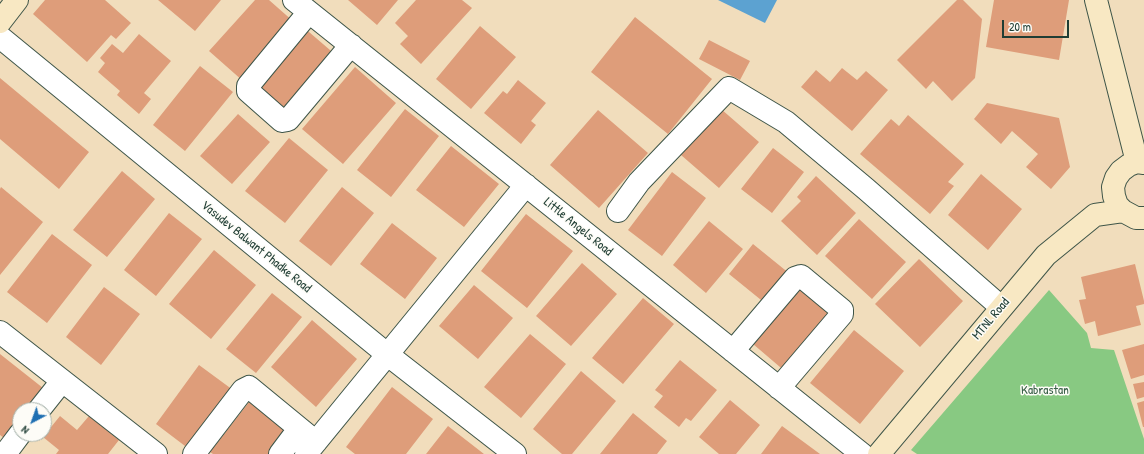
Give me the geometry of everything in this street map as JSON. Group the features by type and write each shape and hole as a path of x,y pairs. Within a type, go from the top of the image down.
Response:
{"street":[{"path":"0,22 17,0"},
{"path":"1096,0 1141,162 1129,165 1121,171 1116,178 1113,187 1114,196 1117,205 1122,212 1144,220"},
{"path":"301,6 248,86 248,91 282,121 288,120 351,45"},
{"name":"Little Angels Road","path":"301,6 862,454"},
{"name":"Vasudev Balwant Phadke Road","path":"0,37 388,355 515,454"},
{"path":"618,211 639,182 728,88 786,122 866,189 1001,307"},
{"path":"197,453 243,390 249,387 299,447 388,355 526,185"},
{"name":"MTNL Road","path":"879,454 1046,255 1095,215 1122,212"},
{"path":"0,332 156,454"},
{"path":"45,402 62,381"},
{"path":"5,454 14,442"}],"green space":[{"name":"Kabrastan","path":"1049,290 1087,333 1091,348 1114,350 1144,439 1144,454 917,454 911,450"}],"water":[{"path":"718,0 777,0 765,23"}],"building":[{"path":"45,0 105,0 131,23 116,39 111,35 87,62 33,14"},
{"path":"158,0 221,0 195,31"},
{"path":"255,0 269,0 294,22 243,81 209,51"},
{"path":"348,0 398,0 377,25"},
{"path":"416,0 462,0 472,8 421,64 400,44 408,36 395,23"},
{"path":"957,0 963,0 982,19 975,78 952,101 933,81 926,89 897,60"},
{"path":"994,0 1069,0 1059,60 986,47"},
{"path":"635,17 712,79 668,134 591,72"},
{"path":"302,26 337,56 284,117 251,88"},
{"path":"480,26 516,57 471,109 436,79"},
{"path":"139,34 171,61 144,93 151,99 139,114 117,95 120,91 98,72 105,63 100,58 112,44 123,53"},
{"path":"709,40 750,61 740,80 699,59"},
{"path":"200,66 233,92 185,151 153,125"},
{"path":"355,67 396,103 343,164 302,129"},
{"path":"842,68 857,80 866,71 888,90 852,131 801,87 816,70 830,82"},
{"path":"0,78 89,152 59,189 0,139"},
{"path":"518,80 546,103 531,121 536,125 521,144 484,113 503,91 507,94"},
{"path":"987,103 1059,118 1070,167 1051,189 1026,167 1038,154 1012,131 1001,144 974,119"},
{"path":"405,109 439,136 391,197 357,170"},
{"path":"721,109 759,142 719,188 681,155"},
{"path":"598,110 648,153 599,208 550,165"},
{"path":"238,114 270,142 232,184 200,156"},
{"path":"908,115 964,164 948,182 954,186 930,214 860,154 891,119 899,126"},
{"path":"289,138 328,170 285,223 245,191"},
{"path":"451,146 499,184 464,227 416,190"},
{"path":"773,148 804,172 772,213 741,189"},
{"path":"122,171 155,199 107,257 73,230"},
{"path":"672,172 706,198 662,256 628,230"},
{"path":"981,174 1022,209 988,250 948,215"},
{"path":"816,176 856,213 817,255 781,221 801,201 797,197"},
{"path":"1,187 43,222 0,275 0,189"},
{"path":"342,187 374,213 331,266 299,241"},
{"path":"169,213 202,239 156,296 124,270"},
{"path":"526,214 573,251 527,308 481,271"},
{"path":"859,219 906,262 872,299 825,256"},
{"path":"709,221 743,249 706,293 673,265"},
{"path":"392,223 437,258 405,299 360,264"},
{"path":"52,234 92,265 47,323 7,292"},
{"path":"753,244 790,274 766,304 729,274"},
{"path":"214,250 256,285 211,339 169,304"},
{"path":"919,259 963,301 920,347 875,304"},
{"path":"582,263 617,294 571,346 536,316"},
{"path":"1135,264 1144,301 1144,304 1136,306 1141,325 1098,336 1095,321 1085,324 1079,300 1086,299 1081,277"},
{"path":"800,279 839,312 787,373 746,338"},
{"path":"474,285 513,318 478,359 439,326"},
{"path":"104,287 140,314 101,365 66,337"},
{"path":"272,293 302,317 256,373 226,349"},
{"path":"643,298 674,324 623,384 592,358"},
{"path":"312,320 357,359 316,407 271,367"},
{"path":"854,330 904,371 860,424 810,383"},
{"path":"530,334 566,364 521,418 484,387"},
{"path":"1144,344 1144,375 1131,379 1122,350"},
{"path":"0,354 43,388 32,402 12,402 12,428 4,438 0,435"},
{"path":"680,360 717,390 691,421 686,418 679,427 654,407 663,396 655,390"},
{"path":"199,365 233,390 189,449 156,424"},
{"path":"581,371 616,401 572,454 562,454 533,429"},
{"path":"1144,382 1144,397 1137,399 1133,384"},
{"path":"392,387 433,419 406,454 355,454 346,447"},
{"path":"253,397 294,429 274,454 213,454 210,452"},
{"path":"730,400 760,425 736,454 719,454 699,437"},
{"path":"1144,401 1144,427 1143,427 1137,403"},
{"path":"633,413 667,441 657,454 600,454"},
{"path":"60,416 77,430 89,416 119,440 108,454 56,454 59,450 49,442 52,442 52,426"},
{"path":"448,426 484,454 426,454"},
{"path":"782,426 820,454 761,454"}]}
